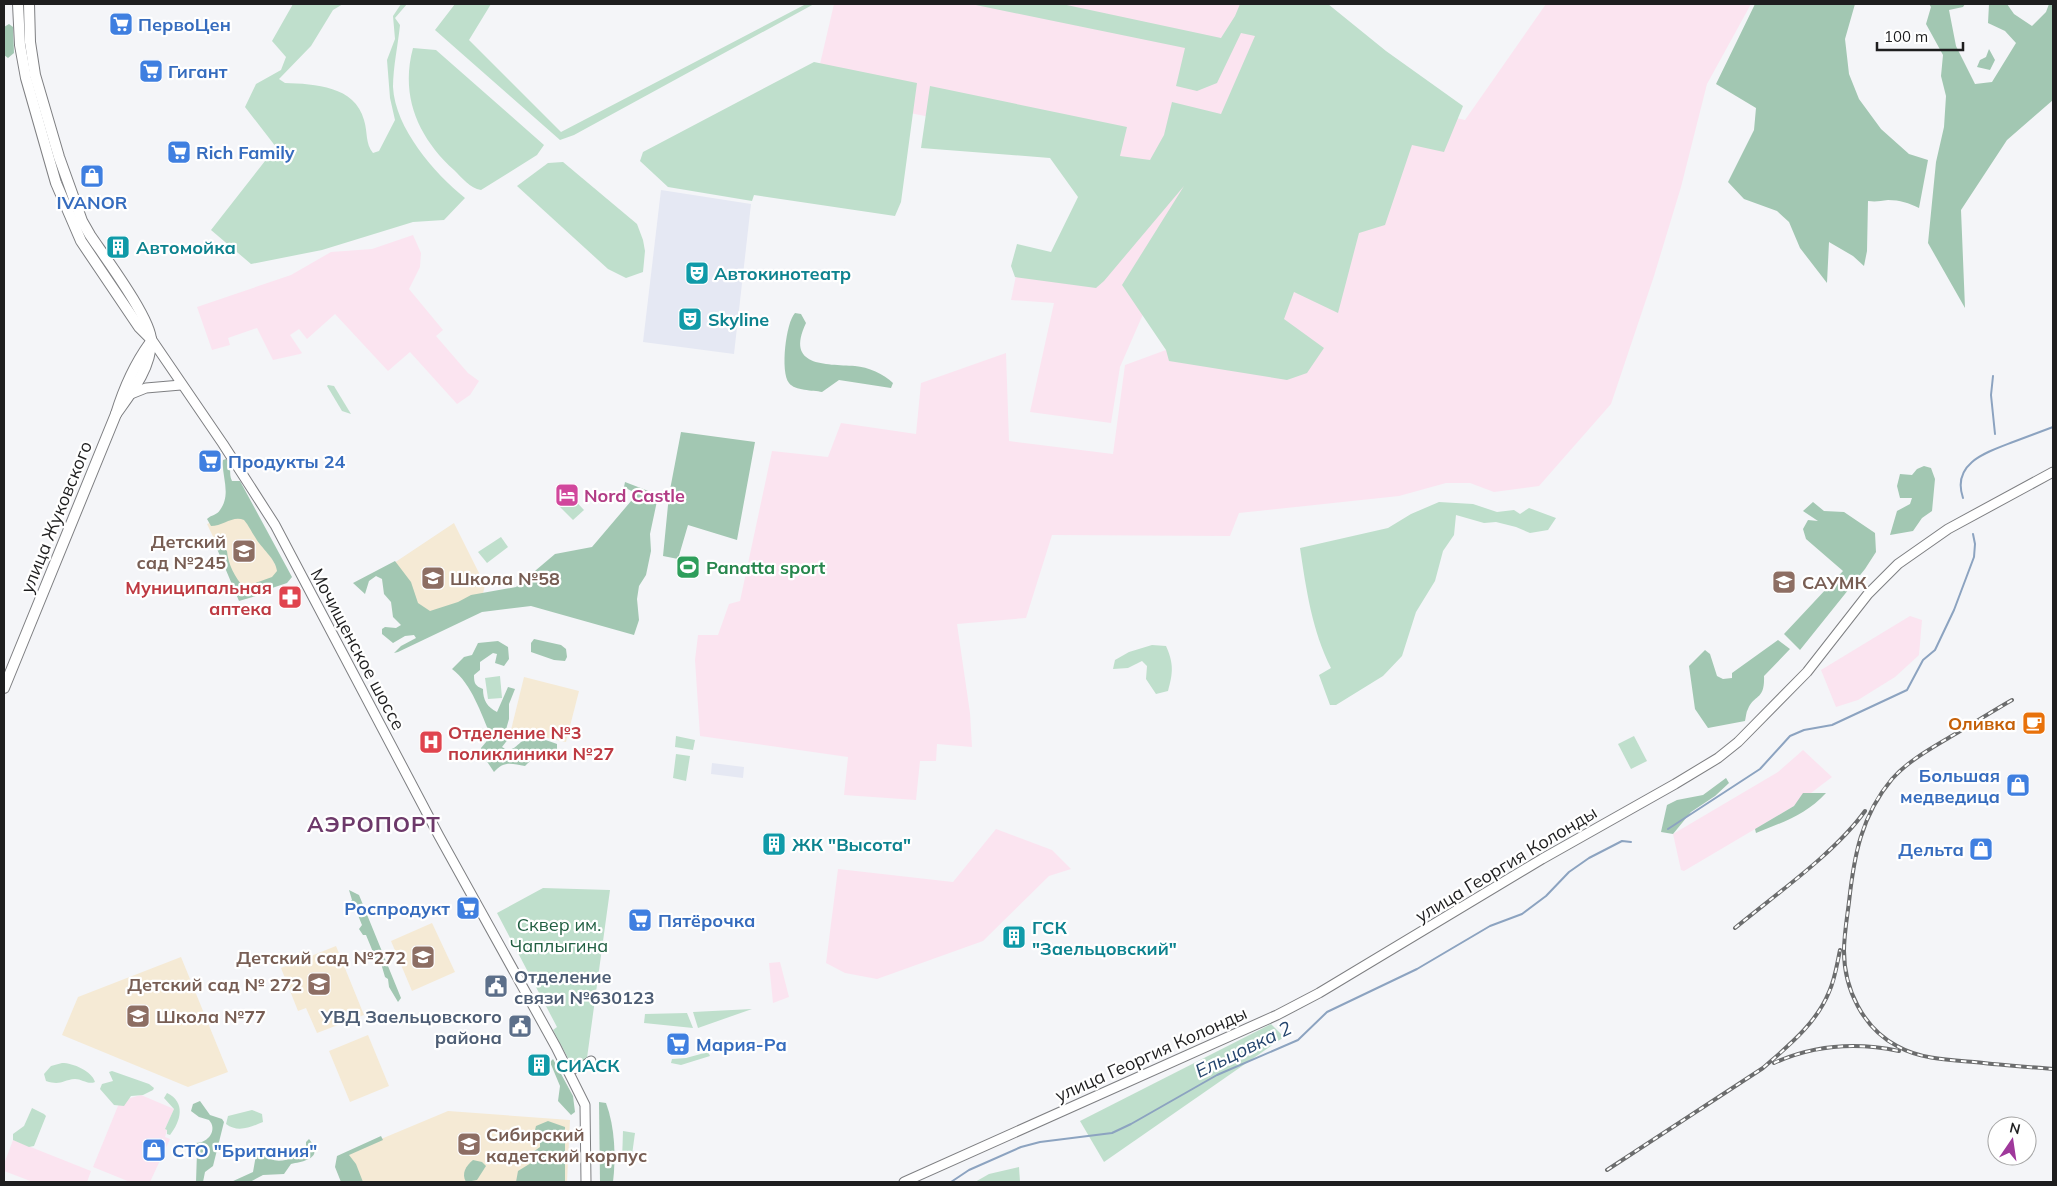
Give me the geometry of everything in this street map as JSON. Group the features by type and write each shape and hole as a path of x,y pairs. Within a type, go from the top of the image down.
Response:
{"main road":[{"name":"Мочищенское шоссе","path":"18,4 20,45 26,78 56,183 81,241 139,326 152,340 223,444 275,525 356,681 567,1069 585,1105 586,1182"},
{"path":"29,4 30,42 35,75 62,166 86,228 146,321 152,340 138,366"},
{"path":"116,414 131,394 142,339 139,326"},
{"name":"улица Жуковского","path":"4,688 116,414 123,391 138,366"},
{"path":"131,394 146,388 181,385"},
{"name":"улица Георгия Колонды","path":"904,1182 1277,1015 1319,993 1542,860 1682,780 1732,747 1767,713 1807,672 1868,594 1898,564 1948,529 2053,472"},
{"path":"567,1069 581,1068 591,1061"}],"shaded area":[{"path":"834,4 1278,4 1120,367 1111,423 1030,412 1054,303 1011,300 1021,251 1085,257 1104,151 813,94"},
{"path":"1546,4 1751,4 1707,84 1681,187 1654,276 1611,404 1539,486 1494,492 1470,483 1446,483 1399,496 1239,513 1230,536 1052,535 1026,618 957,624 970,713 972,747 937,744 936,761 920,761 916,800 844,795 848,757 700,736 695,660 698,635 718,635 729,604 740,601 772,451 828,457 841,423 916,434 921,383 1006,353 1009,441 1113,454 1125,365 1166,350 1375,99 1465,120"},
{"name":"Автокинотеатр","path":"661,190 751,204 734,354 643,342"},
{"path":"413,235 421,253 420,267 409,289 443,330 436,336 468,373 479,381 470,395 457,404 410,352 388,371 335,314 307,339 299,329 290,335 302,353 300,354 273,360 257,328 228,338 230,345 212,350 197,307 291,275 331,252 372,249"},
{"name":"Детский сад №245","path":"244,510 283,578 241,595 207,524"},
{"name":"Школа №58","path":"454,523 485,585 481,602 417,630 382,571"},
{"path":"1910,616 1922,620 1919,655 1895,677 1858,700 1836,707 1821,670"},
{"path":"524,677 579,691 566,742 511,730"},
{"path":"1803,750 1832,777 1794,806 1684,871 1681,870 1673,834 1778,772"},
{"path":"712,763 744,767 743,778 711,774"},
{"path":"996,829 1052,850 1071,869 1049,876 983,941 877,979 845,973 826,963 838,869 953,882"},
{"name":"Детский сад №272","path":"432,923 455,972 412,991 391,941"},
{"name":"Детский сад № 272","path":"336,946 364,1015 317,1033 306,1008 298,1011 281,968"},
{"name":"Школа №77","path":"181,957 228,1072 188,1087 62,1035 78,997"},
{"path":"780,962 789,997 773,1003 769,963"},
{"path":"368,1035 389,1086 350,1102 329,1051"},
{"path":"141,1095 174,1109 165,1129 167,1130 165,1137 170,1139 150,1182 130,1182 93,1167 120,1101"},
{"name":"Сибирский кадетский корпус","path":"448,1111 570,1120 567,1182 348,1182 338,1157"},
{"path":"13,1140 91,1171 87,1182 33,1182 4,1171 4,1164"}],"green space":[{"path":"293,4 343,4 333,10 311,46 279,79 285,83 309,84 332,89 352,100 364,120 368,142 373,153 379,151 395,120 390,98 387,60 395,39 393,16 401,4 407,4 395,18 400,25 393,79 395,103 408,134 429,163 465,198 444,220 413,222 322,250 251,264 211,230 276,147 245,107 256,84 281,70 286,57 272,41"},
{"path":"455,4 491,4 469,40 561,132 806,4 814,4 574,135 560,140 435,30"},
{"path":"971,4 1062,4 1221,38 1240,4 1328,4 1386,51 1463,106 1444,152 1412,145 1385,225 1359,233 1338,313 1294,292 1284,319 1324,348 1307,373 1287,380 1169,361 1166,350 1122,285 1184,186 1096,288 1015,277 1011,266 1017,244 1051,252 1078,197 1050,158 921,148 930,86 1127,127 1120,156 1150,160 1164,135 1172,102 1221,114 1255,36 1241,33 1217,83 1197,91 1176,86 1185,48"},
{"path":"1755,4 1855,4 1845,39 1849,74 1859,99 1881,129 1909,154 1928,160 1919,208 1908,203 1896,201 1868,201 1867,251 1864,266 1853,256 1829,242 1827,283 1800,248 1789,222 1777,211 1744,199 1728,182 1754,130 1756,108 1716,84"},
{"path":"1929,4 1965,4 1963,7 1949,10 1956,46 1975,84 1992,82 2016,43 2005,31 1988,23 1989,4 2007,4 2014,14 2032,26 2046,12 2049,4 2053,4 2053,100 2007,140 1961,210 1965,308 1928,243 1936,162 1944,127 1946,96 1941,76 1943,55 1926,24 1931,7"},
{"path":"9,24 13,27 14,53 8,58 4,55 4,27"},
{"path":"413,48 436,50 544,145 537,155 481,190 466,182 431,144 415,115 409,83"},
{"path":"1989,49 1995,60 1990,70 1977,67 1980,60 1986,57"},
{"path":"814,62 917,83 901,202 895,216 754,195 752,201 668,187 640,161 643,152"},
{"path":"563,162 637,224 645,251 643,272 626,278 608,269 517,186 548,163"},
{"path":"795,313 801,314 806,323 801,337 801,348 804,355 811,360 821,363 870,369 893,383 891,388 839,380 822,392 792,386 786,377 785,347 789,326"},
{"path":"328,385 334,386 351,414 342,411"},
{"path":"681,432 755,442 737,540 688,525 678,559 663,556 669,495"},
{"path":"226,459 229,464 232,481 240,481 292,577 287,583 272,588 266,593 239,601 215,540 227,551 233,570 244,587 272,577 277,571 274,562 244,520 236,519 211,526 207,519 219,512 225,498 223,460"},
{"path":"1924,466 1931,468 1935,479 1932,511 1922,518 1913,531 1890,535 1897,511 1910,504 1912,498 1900,498 1897,486 1900,474 1912,475 1917,469"},
{"path":"625,482 651,492 657,501 650,534 651,551 646,575 639,586 637,599 639,620 634,635 531,606 482,612 394,653 401,646 416,638 414,635 405,636 393,643 382,634 382,629 385,627 396,628 401,625 393,617 391,602 384,594 382,579 376,576 369,581 365,594 353,583 395,561 411,582 418,603 430,611 458,602 471,595 516,587 555,554 592,547 637,494 624,487"},
{"path":"568,493 584,510 573,520 557,504"},
{"path":"1439,502 1473,504 1497,512 1514,510 1520,514 1529,508 1556,518 1548,530 1530,533 1496,522 1484,523 1456,515 1454,535 1443,551 1435,581 1416,612 1402,656 1383,676 1336,705 1330,705 1319,675 1331,668 1314,624 1300,548 1388,528 1411,514"},
{"path":"1813,502 1824,511 1844,512 1875,533 1876,552 1865,569 1800,650 1784,634 1843,571 1806,539 1803,529 1808,520 1818,521 1803,511"},
{"path":"501,537 508,547 487,563 478,552"},
{"path":"534,639 561,645 566,649 567,657 565,661 554,660 531,652 531,643"},
{"path":"1778,640 1790,649 1764,676 1763,690 1750,704 1745,721 1708,728 1695,709 1689,666 1705,650 1710,654 1717,676 1723,679 1732,678 1732,673"},
{"path":"498,641 508,647 509,659 504,666 495,663 497,654 493,653 480,662 480,670 474,675 474,678 477,685 483,689 486,703 497,712 508,687 515,689 509,704 509,719 505,733 509,738 502,747 507,750 512,749 529,738 534,738 557,744 557,751 552,758 532,759 525,766 504,764 494,772 484,757 481,748 491,736 480,709 465,683 452,669 464,657 472,655 478,643"},
{"path":"1152,645 1166,646 1172,674 1168,691 1156,694 1146,679 1147,666 1142,661 1128,668 1113,669 1115,660 1129,652"},
{"path":"500,676 502,698 488,699 485,678"},
{"path":"676,736 695,740 693,750 675,747"},
{"path":"1634,736 1647,761 1631,769 1618,744"},
{"path":"676,754 690,756 686,781 673,778"},
{"path":"1726,778 1729,783 1715,796 1691,812 1673,834 1661,832 1667,805 1677,800 1703,795"},
{"path":"1803,793 1826,793 1802,812 1756,833 1755,829 1794,806"},
{"name":"Сквер им. Чаплыгина","path":"543,888 610,890 587,1058 579,1064 569,1060 553,1030 557,1027 497,913"},
{"path":"349,890 359,895 401,998 398,1002 389,987 388,979 385,977 380,960 369,956 373,952 366,935 363,935 359,929 362,925 355,908 349,908 347,904 352,900"},
{"path":"752,1009 698,1028 693,1012"},
{"path":"687,1013 693,1028 644,1023 645,1014"},
{"path":"1271,1024 1284,1037 1104,1162 1080,1121"},
{"path":"708,1052 710,1056 681,1065 671,1063 672,1059 686,1058"},
{"path":"553,1059 573,1096 575,1112 571,1115 558,1101 560,1086 550,1062"},
{"path":"62,1063 81,1068 90,1074 95,1082 90,1083 75,1079 58,1083 46,1081 44,1074 51,1066"},
{"path":"112,1071 149,1084 154,1088 143,1095 131,1096 124,1106 114,1105 100,1089 102,1084 113,1081 109,1072"},
{"path":"167,1093 177,1101 180,1112 177,1124 170,1135 167,1134 165,1129 174,1109 164,1098"},
{"path":"200,1101 210,1115 222,1119 224,1122 213,1166 205,1172 203,1182 196,1182 196,1143 204,1141 212,1132 212,1124 209,1120 199,1117 191,1111 193,1104"},
{"path":"599,1102 606,1103 613,1132 613,1182 600,1182"},
{"path":"32,1108 46,1116 34,1146 29,1147 13,1140 13,1134 24,1126"},
{"path":"252,1110 262,1114 263,1122 240,1129 226,1124 228,1116"},
{"path":"548,1121 565,1127 565,1182 516,1182 518,1171 531,1163 533,1152 540,1147 540,1143 534,1134 536,1126"},
{"path":"623,1131 635,1133 631,1162 622,1161"},
{"path":"381,1136 383,1140 349,1155 356,1164 363,1182 341,1182 335,1167 337,1156"},
{"path":"309,1139 315,1150 314,1154 307,1160 291,1164 284,1174 263,1175 250,1182 231,1182 253,1172 256,1155 279,1161 290,1159 306,1150 306,1142"},
{"path":"473,1160 482,1162 486,1166 477,1180 466,1182 465,1170"},
{"path":"1019,1167 1020,1182 975,1182 989,1174"}],"waterway":[{"path":"1993,376 1991,395 1995,434"},
{"path":"1963,498 1962,476 1974,461 1993,450 2053,427"},
{"path":"1668,829 1760,769 1790,736 1804,730 1832,725 1907,690 1923,660 1935,650 1954,610 1974,557 1975,544 1973,534"},
{"name":"Ельцовка 2","path":"951,1182 969,1170 1021,1147 1040,1142 1112,1133 1131,1124 1217,1075 1298,1040 1327,1012 1417,969 1490,926 1522,914 1546,896 1569,872 1589,858 1622,841 1631,842"}],"railway":[{"path":"2012,700 1912,761 1892,779 1881,793 1866,822 1853,869 1845,933 1845,965 1852,993 1865,1018 1874,1029 1897,1046 1915,1054 1934,1058 2053,1069"},
{"path":"1735,928 1821,858 1865,811"},
{"path":"1607,1170 1763,1068 1791,1043 1809,1024 1823,1004 1833,982 1840,950"},
{"path":"1774,1063 1804,1052 1835,1047 1851,1046 1899,1051"}],"place":[{"name":"ПервоЦен","path":"121,24"},
{"name":"Гигант","path":"151,71"},
{"name":"Rich Family","path":"179,152"},
{"name":"IVANOR","path":"92,176"},
{"name":"Автомойка","path":"118,247"},
{"name":"Автокинотеатр","path":"697,273"},
{"name":"Skyline","path":"690,319"},
{"name":"Продукты 24","path":"210,461"},
{"name":"Nord Castle","path":"567,495"},
{"name":"Детский сад №245","path":"244,551"},
{"name":"Panatta sport","path":"688,567"},
{"name":"Школа №58","path":"433,578"},
{"name":"САУМК","path":"1784,582"},
{"name":"Муниципальная аптека","path":"290,597"},
{"name":"Оливка","path":"2034,723"},
{"name":"Отделение №3 поликлиники №27","path":"431,742"},
{"name":"Большая медведица","path":"2018,785"},
{"name":"ЖК \"Высота\"","path":"774,844"},
{"name":"Дельта","path":"1981,849"},
{"name":"Роспродукт","path":"468,908"},
{"name":"Пятёрочка","path":"640,920"},
{"name":"ГСК \"Заельцовский\"","path":"1014,937"},
{"name":"Детский сад №272","path":"423,957"},
{"name":"Детский сад № 272","path":"319,984"},
{"name":"Отделение связи №630123","path":"496,986"},
{"name":"Школа №77","path":"138,1016"},
{"name":"УВД Заельцовского района","path":"520,1026"},
{"name":"Мария-Ра","path":"678,1044"},
{"name":"СИАСК","path":"539,1065"},
{"name":"Сибирский кадетский корпус","path":"469,1144"},
{"name":"СТО \"Британия\"","path":"154,1150"}],"district":[{"name":"АЭРОПОРТ","path":"374,824"}]}
